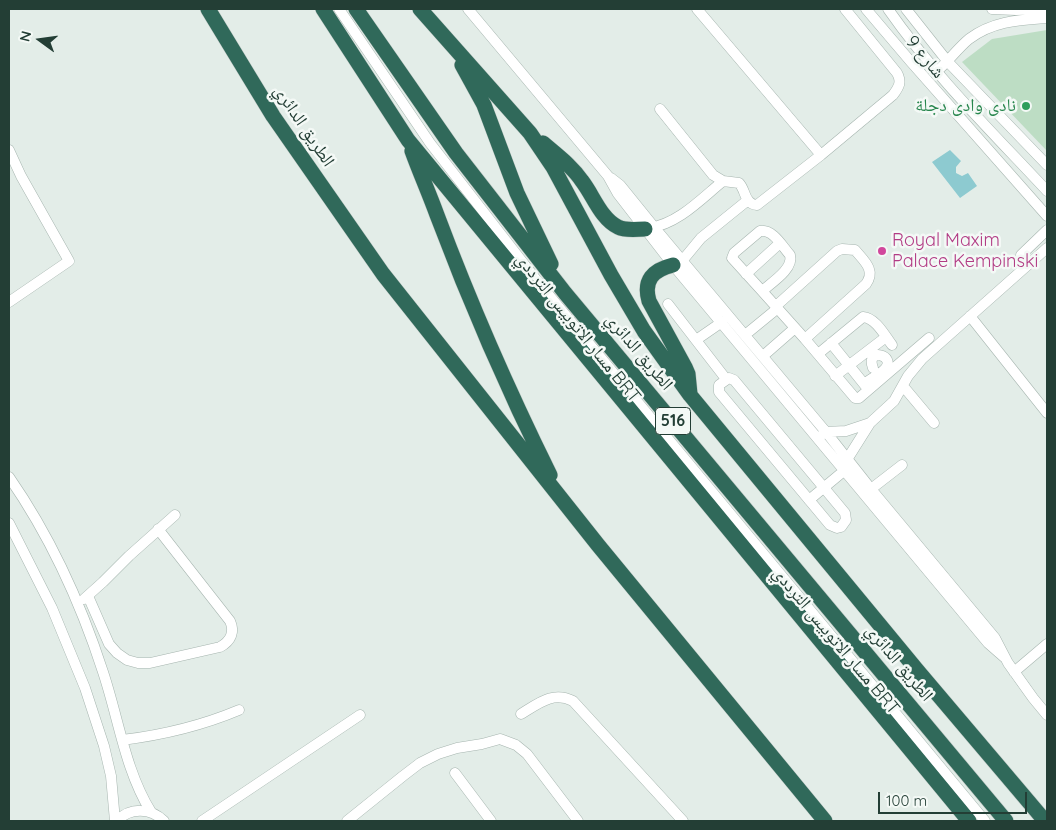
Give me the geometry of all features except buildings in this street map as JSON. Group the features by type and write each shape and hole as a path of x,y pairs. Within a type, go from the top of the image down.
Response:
{"highway":[{"name":"الطريق الدائري","path":"208,9 273,116 383,274 564,503 825,821"},
{"name":"516","path":"323,9 408,140 970,821"},
{"name":"الطريق الدائري","path":"356,9 456,153 565,293 1006,821"},
{"name":"الطريق الدائري","path":"420,9 530,133 553,167 611,275 644,331 690,395 910,663 1045,821"},
{"name":"516","path":"446,38 484,105 517,193 565,293"},
{"path":"530,133 562,159 582,180 604,214 614,225 628,230 649,228"},
{"name":"516","path":"408,140 450,250 496,360 526,427 564,503"},
{"path":"678,263 664,267 651,276 646,291 649,301 688,374 690,395"}],"street":[{"name":"مسار الاتوبيس الترددي BRT","path":"339,9 430,143 538,282 985,821"},
{"path":"468,9 608,176 618,194 762,356 822,434 846,470 988,643 1004,657 1047,715"},
{"path":"697,9 821,155"},
{"path":"660,110 713,175 723,181 738,183 743,188 748,200 755,205 760,203 893,95 900,84 900,78 897,73 845,9"},
{"path":"866,9 910,62 1047,216"},
{"name":"شارع 9","path":"888,9 936,72 1047,190"},
{"name":"شارع 9","path":"906,9 948,62 1047,165"},
{"path":"992,9 1046,9"},
{"path":"936,72 969,40 994,25 1008,21 1047,18"},
{"path":"9,150 69,261 9,302"},
{"path":"649,228 676,218 723,181"},
{"path":"678,263 701,238 748,200"},
{"path":"1021,255 1047,230"},
{"path":"762,291 791,264 790,255 768,231 760,231 734,253 733,260 746,274 777,307 855,398 858,398 866,386 885,368 887,364 886,358 882,355 872,358 873,368"},
{"path":"746,274 780,243"},
{"path":"745,336 836,251 849,248 855,250 868,265 870,278 866,284 805,339"},
{"path":"848,458 870,423 894,401 908,376 922,359 1047,248"},
{"path":"678,263 722,322 822,434 848,458 871,490 995,638 1001,647 1004,657"},
{"path":"668,304 726,379 734,380 824,488 846,516 845,524 837,528 830,525 719,392 719,385 726,379"},
{"path":"970,316 1047,413"},
{"path":"818,354 863,317 873,321 889,341 849,365 835,376"},
{"path":"696,340 722,322"},
{"path":"762,356 795,328"},
{"path":"866,386 929,338"},
{"path":"831,343 866,386"},
{"path":"903,386 934,423"},
{"path":"752,431 766,418"},
{"path":"822,434 846,431 870,423"},
{"path":"775,459 789,447"},
{"path":"871,490 902,465"},
{"path":"810,500 846,470"},
{"path":"9,477 43,532 77,604 104,673 133,777 152,812 164,821"},
{"path":"77,604 175,515"},
{"path":"9,523 52,608 85,688 112,776 116,821"},
{"path":"88,596 112,649 121,657 132,662 150,663 220,647 227,643 232,632 230,621 158,529"},
{"path":"1014,672 1047,644"},
{"path":"521,714 549,698 562,697 573,701 683,821"},
{"path":"122,740 154,736 193,727 239,710"},
{"path":"202,821 360,715"},
{"path":"347,821 403,776 429,758 457,748 500,739 516,745 527,754 578,821"},
{"path":"455,773 491,821"},
{"path":"116,821 125,814 132,812 152,812"}],"green space":[{"name":"نادى وادى دجلة","path":"1047,30 1047,151 962,62 992,39"}],"water":[{"path":"950,150 961,161 956,167 956,173 962,176 968,173 977,186 960,198 932,162"}],"place":[{"name":"نادى وادى دجلة","path":"1026,106"},
{"name":"Royal Maxim Palace Kempinski","path":"882,251"}]}
